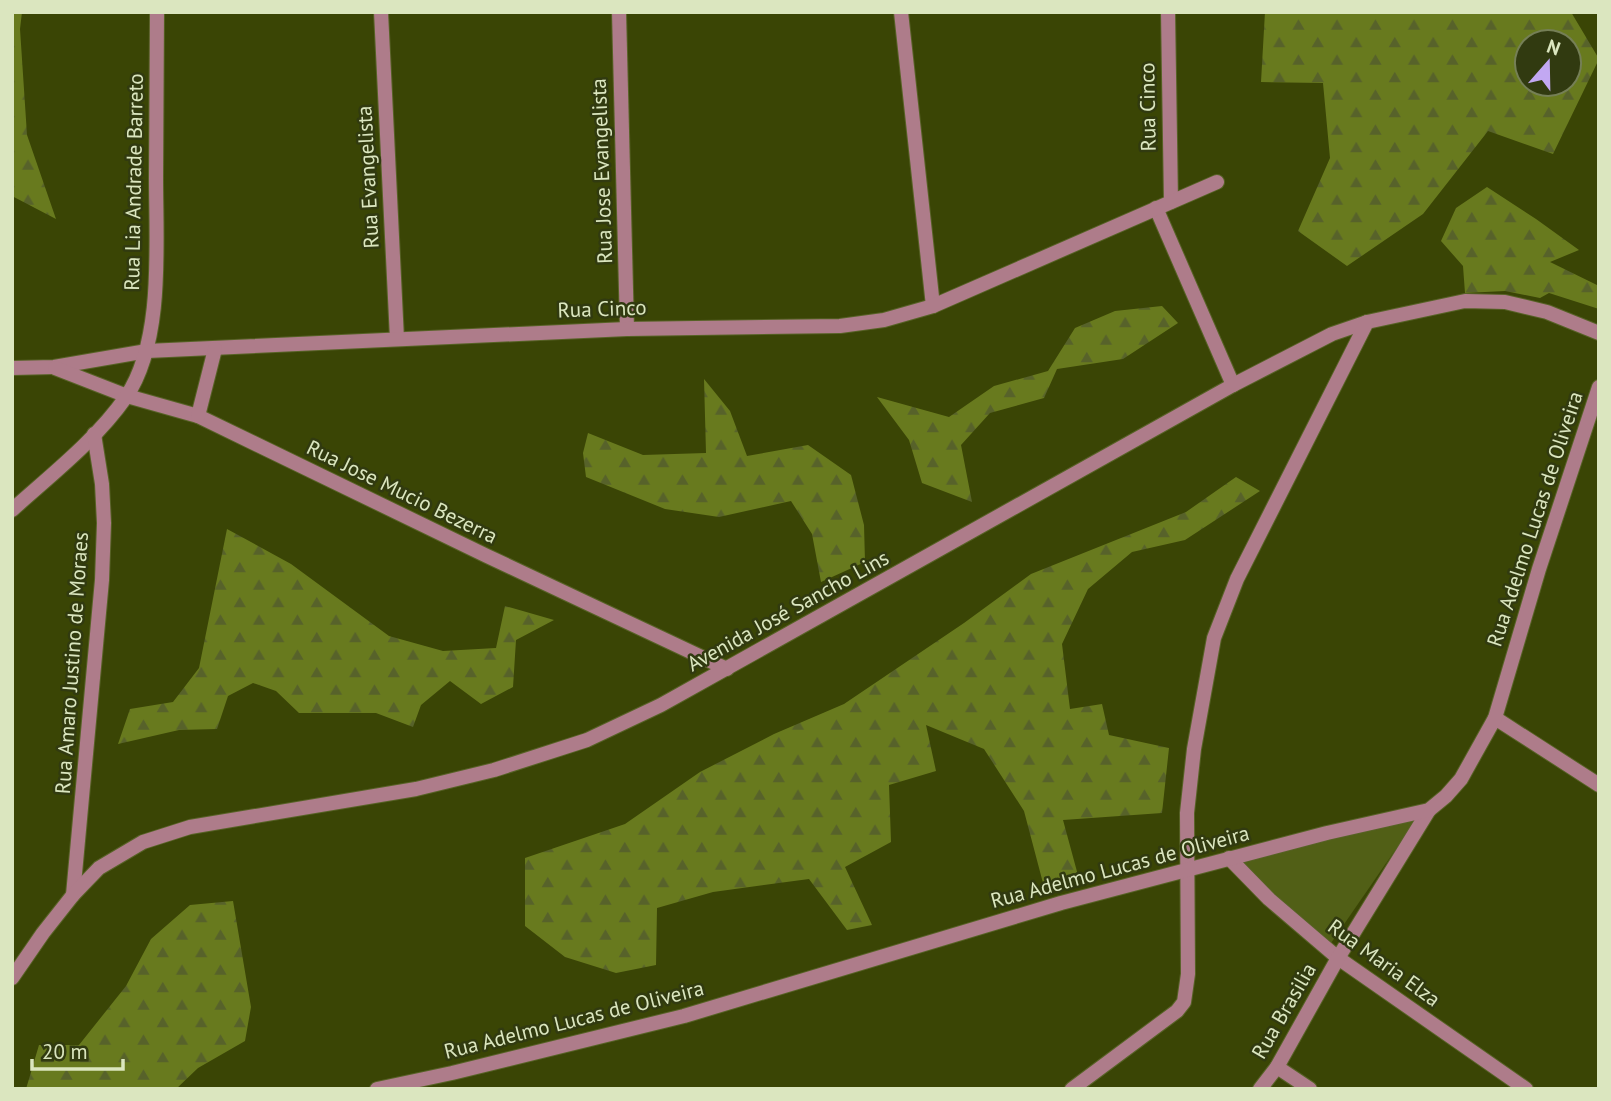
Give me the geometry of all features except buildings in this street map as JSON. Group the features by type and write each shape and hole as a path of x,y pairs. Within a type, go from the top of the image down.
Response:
{"street":[{"name":"Rua Lia Andrade Barreto","path":"12,510 94,434 127,396 147,351 156,255 157,12"},
{"name":"Rua Evangelista","path":"381,12 397,339"},
{"name":"Rua Jose Evangelista","path":"619,12 627,328"},
{"path":"901,12 933,306"},
{"name":"Rua Cinco","path":"1168,12 1171,202"},
{"name":"Rua Cinco","path":"12,368 54,367 147,351 627,328 840,326 884,320 933,306 1217,182"},
{"path":"1156,208 1233,385"},
{"name":"Avenida José Sancho Lins","path":"12,978 73,895 99,868 143,842 190,827 416,789 494,770 587,740 661,705 1233,385 1332,334 1367,322 1465,301 1505,302 1547,312 1599,333"},
{"path":"1072,1089 1177,1011 1184,1002 1188,974 1187,813 1194,749 1214,638 1237,579 1367,322"},
{"path":"198,416 215,349"},
{"name":"Rua Jose Mucio Bezerra","path":"54,367 127,396 198,416 727,669"},
{"name":"Rua Adelmo Lucas de Oliveira","path":"377,1089 684,1016 1062,903 1189,868 1429,810 1461,779 1495,718 1539,569 1599,387"},
{"name":"Rua Amaro Justino de Moraes","path":"73,895 102,580 102,484 94,434"},
{"path":"1495,718 1599,785"},
{"name":"Rua Brasilia","path":"1260,1089 1277,1067 1338,958 1429,810"},
{"name":"Rua Maria Elza","path":"1229,858 1269,899 1338,958 1526,1089"},
{"path":"1277,1067 1310,1089"}],"green space":[{"path":"12,12 22,12 20,29 27,135 56,219 12,196"},
{"path":"1265,12 1571,12 1581,28 1513,28 1513,98 1580,98 1553,154 1488,131 1423,214 1347,266 1298,231 1330,158 1323,83 1261,82"},
{"path":"1583,32 1599,59 1583,92"},
{"path":"1487,187 1579,250 1550,262 1599,286 1599,309 1549,293 1540,298 1505,291 1465,293 1463,266 1441,241 1456,208"},
{"path":"1162,306 1178,323 1123,359 1057,369 1044,398 990,413 961,445 972,502 922,483 909,440 877,397 949,417 994,386 1048,371 1075,328 1115,311"},
{"path":"704,379 730,411 747,456 808,445 851,475 864,525 865,562 821,582 812,534 791,501 719,517 665,509 586,477 583,453 588,433 643,455 706,453"},
{"path":"1236,477 1260,491 1185,540 1132,552 1088,589 1062,644 1070,709 1102,704 1109,735 1169,748 1162,813 1063,820 1079,879 1043,883 1024,811 984,749 926,725 936,771 889,785 891,842 845,867 872,925 847,930 809,879 713,892 657,908 656,965 616,973 565,957 525,926 525,858 625,824 700,772 774,734 844,704 1031,574 1186,512"},
{"path":"227,529 291,564 389,636 443,651 496,648 505,606 554,620 516,640 513,687 481,704 450,681 421,705 413,727 376,713 299,713 276,691 253,683 228,696 217,729 179,730 118,744 130,709 173,702 199,668"},
{"path":"1420,814 1329,946 1234,860"},
{"path":"233,901 251,1007 245,1041 198,1068 176,1089 26,1089 39,1045 79,1045 126,986 151,939 190,905"}]}
